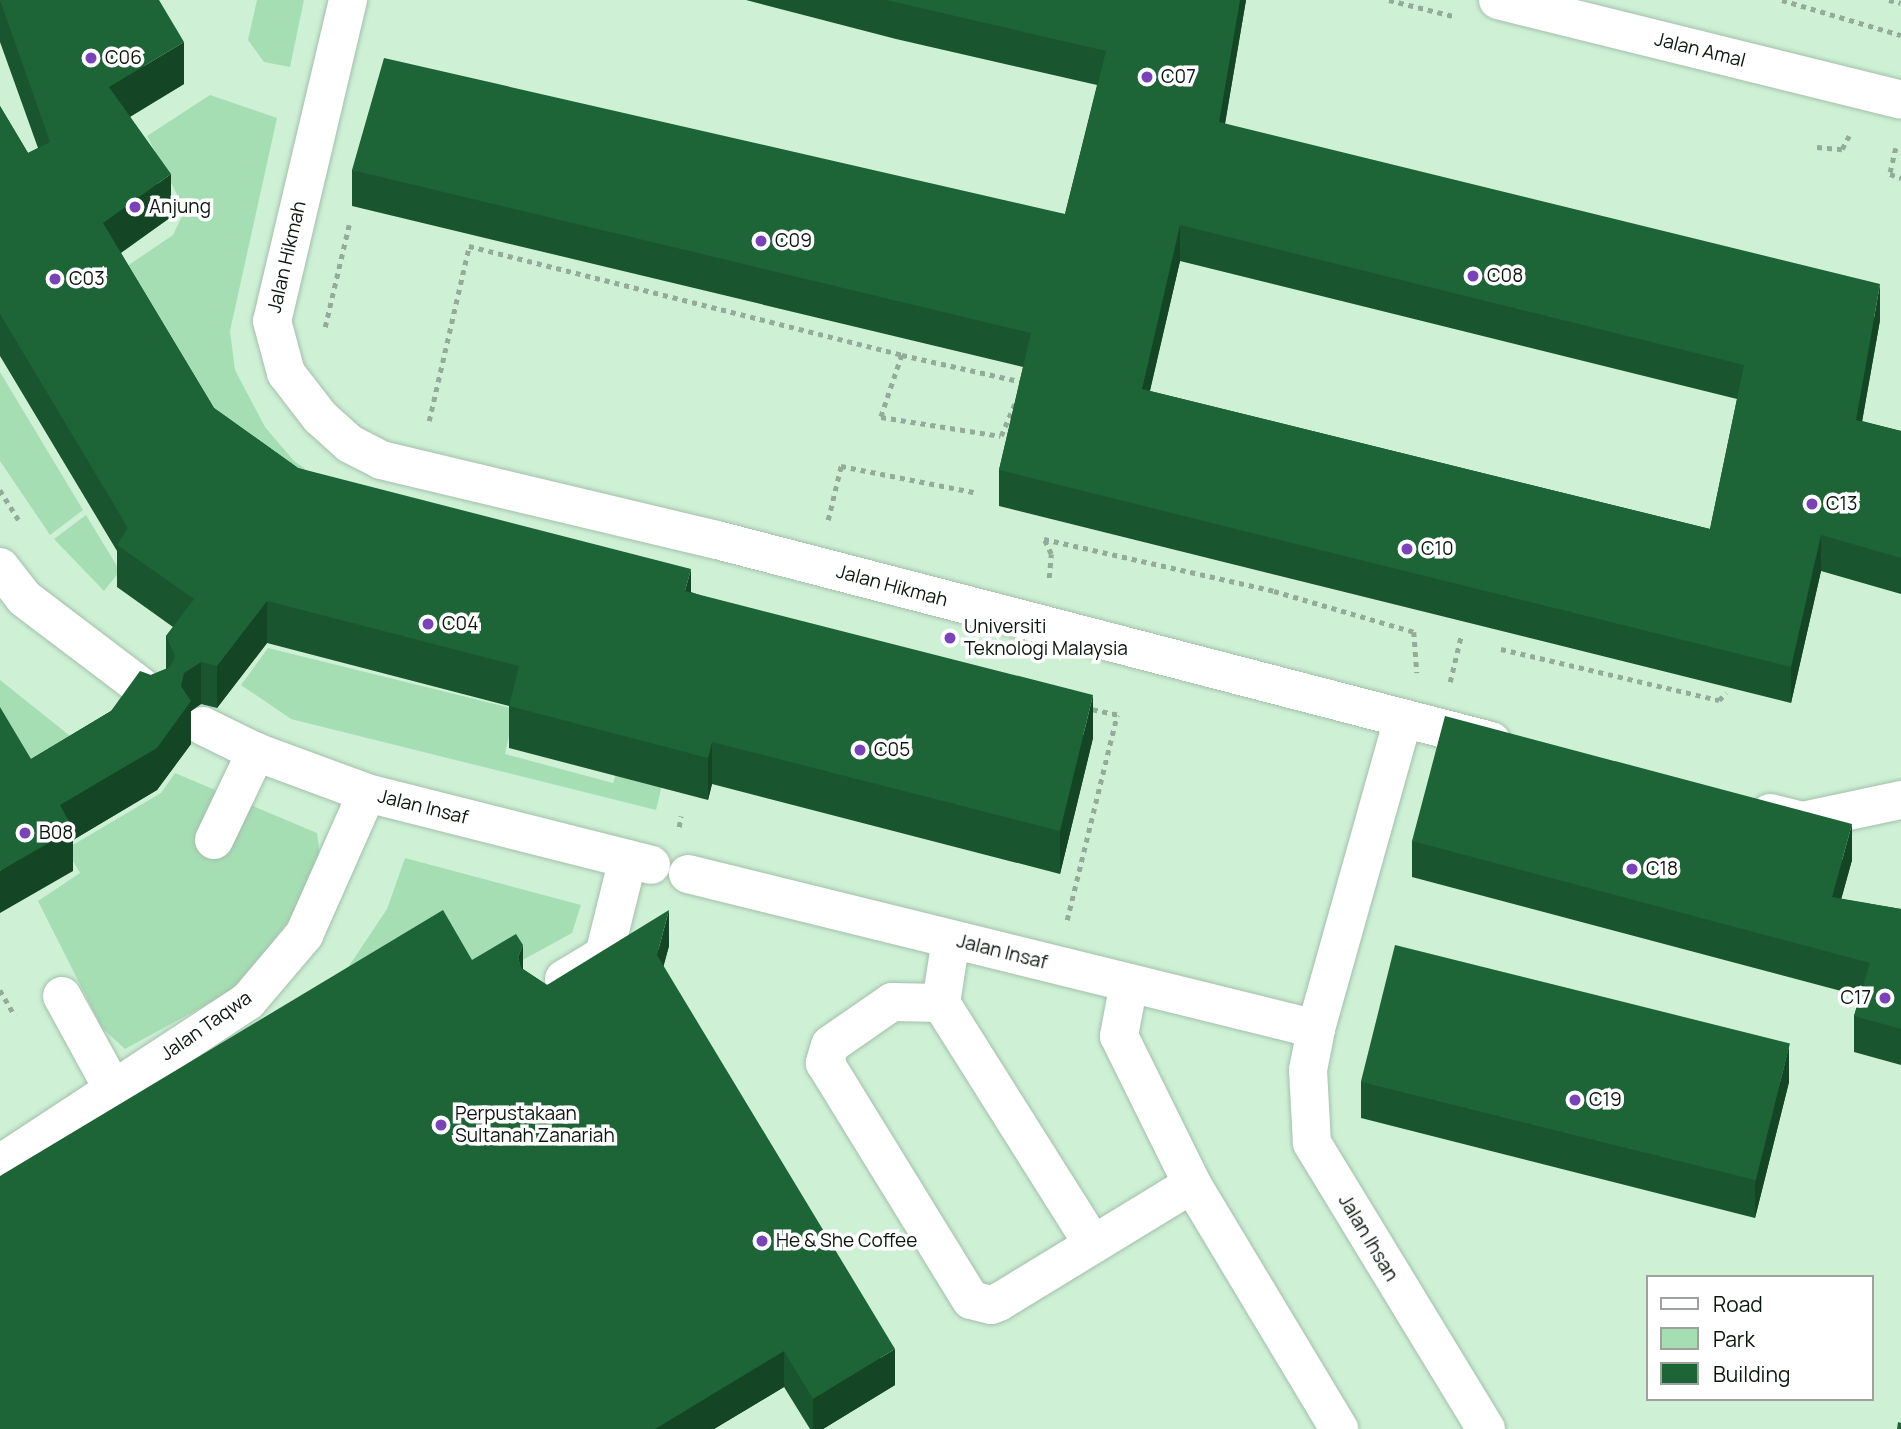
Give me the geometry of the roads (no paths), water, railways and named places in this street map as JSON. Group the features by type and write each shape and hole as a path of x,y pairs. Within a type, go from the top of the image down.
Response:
{"street":[{"name":"Jalan Hikmah","path":"348,0 272,321 286,373 320,417 350,444 381,460 716,540 1523,749"},
{"name":"Jalan Amal","path":"1498,0 1901,100"},
{"path":"0,567 24,598 153,696"},
{"name":"Jalan Ihsan","path":"1403,719 1316,1029 1308,1070 1312,1143 1486,1429"},
{"name":"Jalan Insaf","path":"204,726 256,752 367,793 639,862 604,955 540,993"},
{"path":"214,840 256,752"},
{"name":"Jalan Taqwa","path":"0,1164 248,1001 304,935 367,793"},
{"path":"1735,804 1802,821 1901,800"},
{"name":"Jalan Insaf","path":"688,874 1316,1029"},
{"path":"951,939 940,1003 1093,1244"},
{"path":"1129,983 1119,1036 1192,1184 1339,1429"},
{"path":"62,996 113,1089"},
{"path":"940,1003 892,1002 830,1045 825,1063 971,1300 991,1305 999,1302 1192,1184"}],"place":[{"name":"C06","path":"91,58"},
{"name":"C07","path":"1147,77"},
{"name":"Anjung","path":"135,207"},
{"name":"C09","path":"761,241"},
{"name":"C08","path":"1473,276"},
{"name":"C03","path":"55,279"},
{"name":"C13","path":"1812,504"},
{"name":"C10","path":"1407,549"},
{"name":"C04","path":"428,624"},
{"name":"Universiti Teknologi Malaysia","path":"950,638"},
{"name":"C05","path":"860,750"},
{"name":"B08","path":"25,833"},
{"name":"C18","path":"1632,869"},
{"name":"C17","path":"1885,998"},
{"name":"C19","path":"1575,1100"},
{"name":"Perpustakaan Sultanah Zanariah","path":"441,1125"},
{"name":"He & She Coffee","path":"762,1241"}]}
